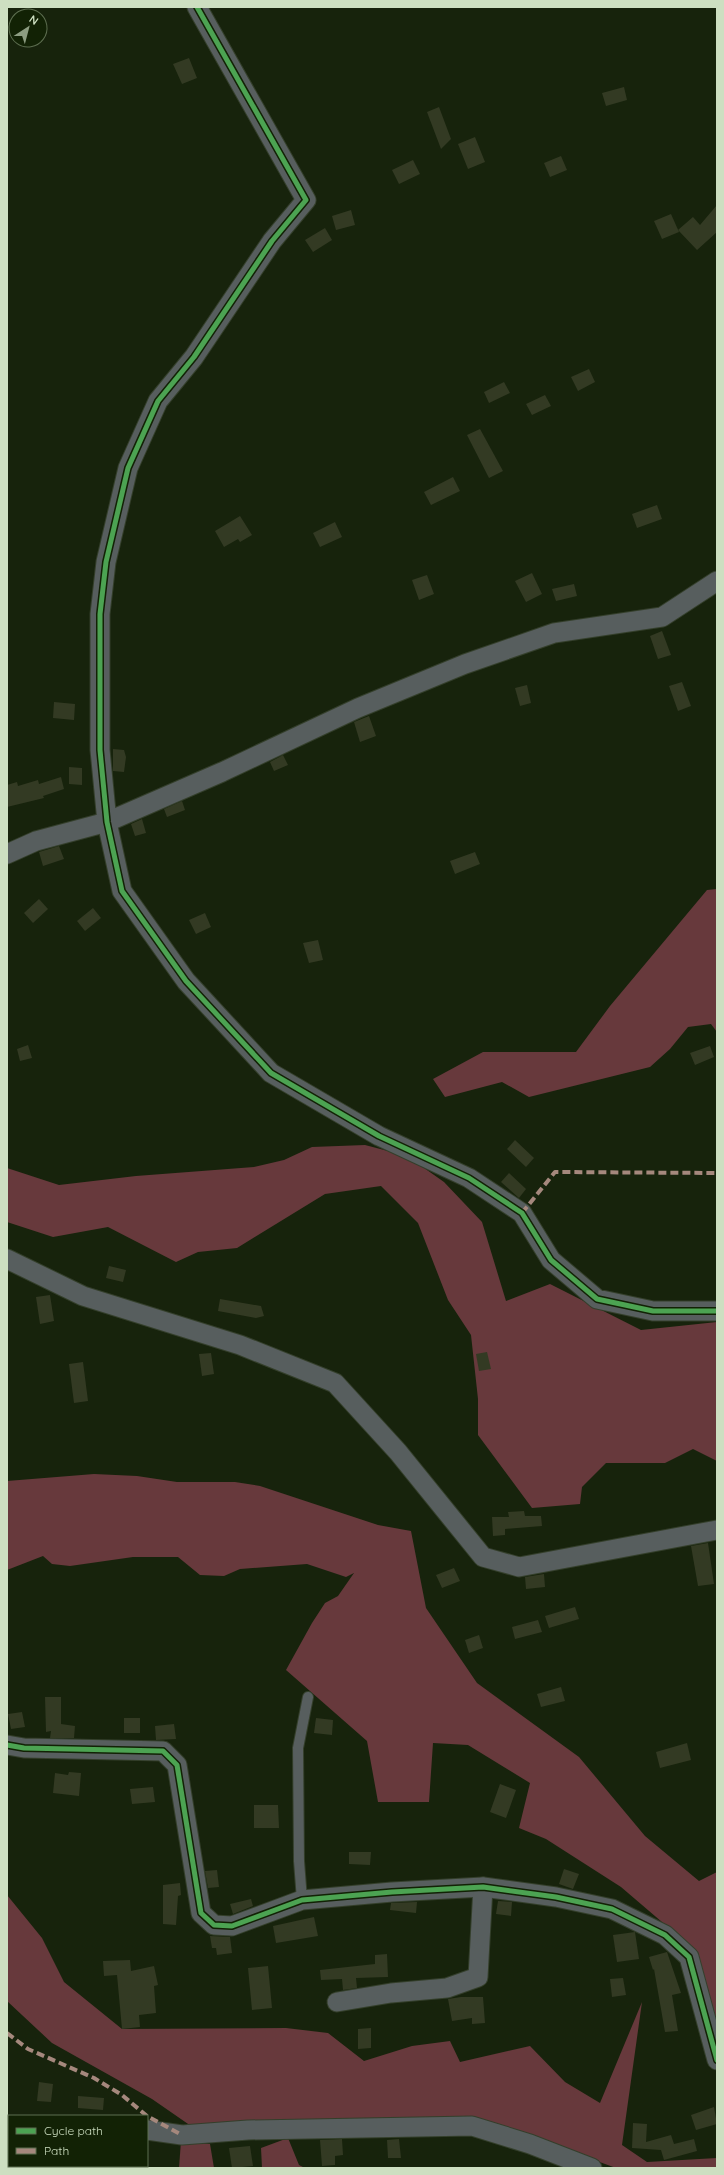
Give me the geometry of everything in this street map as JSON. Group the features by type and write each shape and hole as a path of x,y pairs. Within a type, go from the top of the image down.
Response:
{"street":[{"path":"198,7 306,200 272,241 194,358 158,402 128,468 106,562 100,614 100,750 107,822 122,891 186,981 271,1073 379,1136 469,1178 522,1213 551,1260 597,1299 653,1312 717,1311"},
{"path":"7,854 36,841 107,822 222,772 358,708 465,664 554,633 662,617 717,581"},
{"path":"7,1259 83,1296 240,1345 335,1383 398,1452 483,1557 519,1567 717,1530"},
{"path":"7,1745 24,1748 163,1751 176,1765 201,1913 214,1925 232,1926 302,1900 392,1892 483,1887 556,1898 612,1909 665,1935 690,1957 717,2060"},
{"path":"337,2002 391,1993 447,1988 478,1977 483,1887"},
{"path":"148,2130 182,2135 248,2130 472,2126 530,2144 592,2168"}],"lane":[{"path":"302,1900 299,1861 298,1748 308,1697"}],"shaded area":[{"path":"717,889 717,1032 711,1024 688,1027 670,1049 650,1067 529,1097 502,1082 445,1097 433,1079 483,1052 576,1052 610,1006 707,890"},
{"path":"365,1145 407,1156 444,1182 482,1222 506,1301 550,1284 641,1330 717,1322 717,1461 693,1449 665,1463 606,1463 582,1487 580,1504 532,1508 478,1435 478,1399 471,1335 448,1300 418,1223 381,1186 325,1194 237,1248 198,1252 176,1262 108,1227 53,1237 7,1222 7,1168 59,1185 136,1176 254,1167 284,1160 312,1147"},
{"path":"94,1474 137,1476 177,1482 235,1482 260,1486 378,1525 411,1531 426,1608 477,1683 579,1757 645,1836 699,1881 717,1872 717,2039 690,1946 621,1887 546,1839 519,1828 530,1783 468,1745 433,1743 429,1802 378,1802 367,1741 286,1670 325,1603 338,1596 354,1573 346,1577 307,1564 240,1569 224,1576 200,1575 178,1557 133,1557 70,1566 52,1564 43,1556 7,1570 7,1481"},
{"path":"7,1895 42,1938 64,1982 122,2029 286,2028 328,2033 364,2061 412,2046 450,2041 460,2062 530,2046 565,2082 600,2103 642,2002 622,2145 647,2162 717,2158 717,2168 616,2168 496,2124 191,2126 152,2099 52,2043 7,2001"},
{"path":"7,2135 8,2167 148,2168 7,2168"},
{"path":"288,2138 299,2165 305,2168 262,2168 261,2148"},
{"path":"181,2141 210,2144 214,2168 179,2168"}],"building":[{"path":"189,58 197,78 182,84 173,64"},
{"path":"624,87 627,100 606,106 602,93"},
{"path":"439,107 451,139 441,149 427,112"},
{"path":"475,137 485,162 468,169 458,144"},
{"path":"561,156 567,170 550,177 544,163"},
{"path":"413,160 420,174 399,184 392,170"},
{"path":"717,205 717,232 697,250 678,230 693,217 700,225"},
{"path":"351,210 355,225 336,230 332,216"},
{"path":"671,214 679,232 662,239 654,221"},
{"path":"325,228 332,240 313,252 305,240"},
{"path":"589,369 595,382 578,391 571,377"},
{"path":"504,382 510,393 489,403 484,392"},
{"path":"545,395 551,406 532,415 526,404"},
{"path":"480,429 503,471 489,478 467,435"},
{"path":"453,477 460,491 431,505 424,492"},
{"path":"657,505 662,519 637,528 632,514"},
{"path":"240,516 252,535 240,542 238,539 224,547 215,531"},
{"path":"335,522 342,537 320,547 313,533"},
{"path":"532,573 542,594 526,602 515,581"},
{"path":"427,575 434,594 419,600 412,580"},
{"path":"574,584 577,596 556,601 552,589"},
{"path":"662,631 671,655 658,659 650,636"},
{"path":"682,682 691,706 678,711 669,686"},
{"path":"527,685 531,703 520,706 515,688"},
{"path":"54,702 75,704 74,720 53,718"},
{"path":"369,716 376,736 360,742 354,722"},
{"path":"113,749 124,750 126,757 124,772 113,771"},
{"path":"283,755 288,765 274,771 270,762"},
{"path":"69,767 82,768 82,785 69,784"},
{"path":"61,777 64,789 43,796 44,798 7,807 7,785 17,782 18,786 38,780 39,784"},
{"path":"182,801 185,810 167,817 164,809"},
{"path":"142,819 146,833 135,836 131,824"},
{"path":"59,846 64,859 43,866 39,852"},
{"path":"475,852 480,864 455,874 450,861"},
{"path":"39,899 48,909 33,923 24,913"},
{"path":"93,908 101,918 85,931 77,921"},
{"path":"205,913 211,927 196,934 189,920"},
{"path":"318,940 323,960 309,963 303,943"},
{"path":"28,1045 32,1058 20,1061 17,1049"},
{"path":"710,1046 714,1057 695,1065 690,1053"},
{"path":"515,1140 534,1158 526,1167 507,1149"},
{"path":"509,1173 526,1189 519,1198 501,1182"},
{"path":"109,1266 126,1270 123,1282 106,1278"},
{"path":"50,1295 54,1321 40,1324 36,1297"},
{"path":"220,1299 261,1306 264,1316 256,1318 218,1311"},
{"path":"487,1352 491,1369 479,1371 476,1354"},
{"path":"211,1353 214,1374 202,1376 199,1354"},
{"path":"83,1362 88,1401 74,1403 69,1364"},
{"path":"524,1511 525,1516 541,1516 542,1526 505,1529 505,1535 493,1536 492,1517 509,1517 508,1512"},
{"path":"708,1543 714,1584 698,1586 691,1546"},
{"path":"454,1568 460,1581 442,1588 436,1575"},
{"path":"544,1574 545,1587 526,1589 525,1577"},
{"path":"575,1607 579,1619 549,1628 545,1616"},
{"path":"538,1620 542,1632 515,1639 512,1627"},
{"path":"479,1635 483,1648 469,1653 465,1640"},
{"path":"561,1687 565,1701 541,1707 537,1694"},
{"path":"45,1697 61,1697 61,1724 75,1726 74,1738 50,1738 51,1731 46,1732"},
{"path":"22,1712 25,1727 11,1729 8,1714"},
{"path":"124,1718 140,1718 140,1733 124,1733"},
{"path":"316,1718 333,1720 332,1735 314,1733"},
{"path":"174,1724 176,1739 156,1740 155,1726"},
{"path":"687,1743 691,1760 660,1768 656,1752"},
{"path":"69,1772 81,1773 79,1796 53,1793 55,1773 68,1775"},
{"path":"500,1784 516,1790 506,1818 490,1812"},
{"path":"153,1787 155,1802 132,1804 130,1789"},
{"path":"254,1805 278,1805 279,1828 254,1828"},
{"path":"349,1852 371,1852 370,1865 349,1864"},
{"path":"564,1869 579,1874 573,1889 559,1884"},
{"path":"217,1870 219,1887 208,1888 205,1871"},
{"path":"180,1883 181,1895 178,1896 176,1925 163,1924 163,1885"},
{"path":"251,1899 253,1906 233,1914 230,1904"},
{"path":"498,1901 512,1902 511,1916 496,1914"},
{"path":"417,1902 416,1913 390,1910 391,1903"},
{"path":"314,1917 318,1936 276,1943 273,1926"},
{"path":"635,1932 639,1959 617,1962 613,1935"},
{"path":"210,1936 230,1937 232,1953 217,1955 216,1948 212,1948"},
{"path":"667,1952 681,1993 672,1995 678,2031 665,2032 654,1969 653,1970 649,1957"},
{"path":"387,1954 388,1977 356,1978 357,1988 343,1990 342,1979 321,1980 320,1970 375,1964 375,1955"},
{"path":"130,1960 131,1971 154,1966 158,1985 154,1986 156,2013 139,2015 140,2027 122,2029 117,1975 104,1976 103,1961"},
{"path":"268,1966 272,2008 252,2010 248,1968"},
{"path":"623,1978 626,1995 612,1997 610,1979"},
{"path":"461,1997 483,1997 485,2023 472,2024 472,2018 452,2021 448,1999"},
{"path":"371,2028 371,2048 358,2049 358,2029"},
{"path":"39,2082 53,2084 51,2102 37,2101"},
{"path":"78,2096 104,2098 103,2110 78,2108"},
{"path":"714,2107 717,2124 696,2130 691,2115"},
{"path":"633,2123 647,2124 646,2142 671,2135 674,2144 694,2139 697,2151 664,2160 661,2150 632,2148"},
{"path":"342,2139 343,2155 335,2156 335,2165 322,2166 320,2140"},
{"path":"399,2139 401,2158 388,2158 387,2140"},
{"path":"250,2146 253,2166 232,2168 229,2148"}],"marked path":[{"path":"522,1213 555,1172 717,1173"},
{"path":"7,2033 28,2049 94,2078 122,2095 146,2115"},
{"path":"148,2117 182,2135"}],"cycle path":[{"path":"197,7 306,200 272,241 194,357 158,401 128,468 106,562 100,614 100,750 107,822 122,891 186,981 271,1073 379,1136 469,1178 522,1213 551,1260 597,1299 653,1311 717,1311"},
{"path":"7,1745 24,1748 163,1751 177,1765 201,1913 214,1925 232,1926 302,1900 392,1892 483,1887 556,1897 612,1909 665,1935 689,1957 717,2060"}]}
